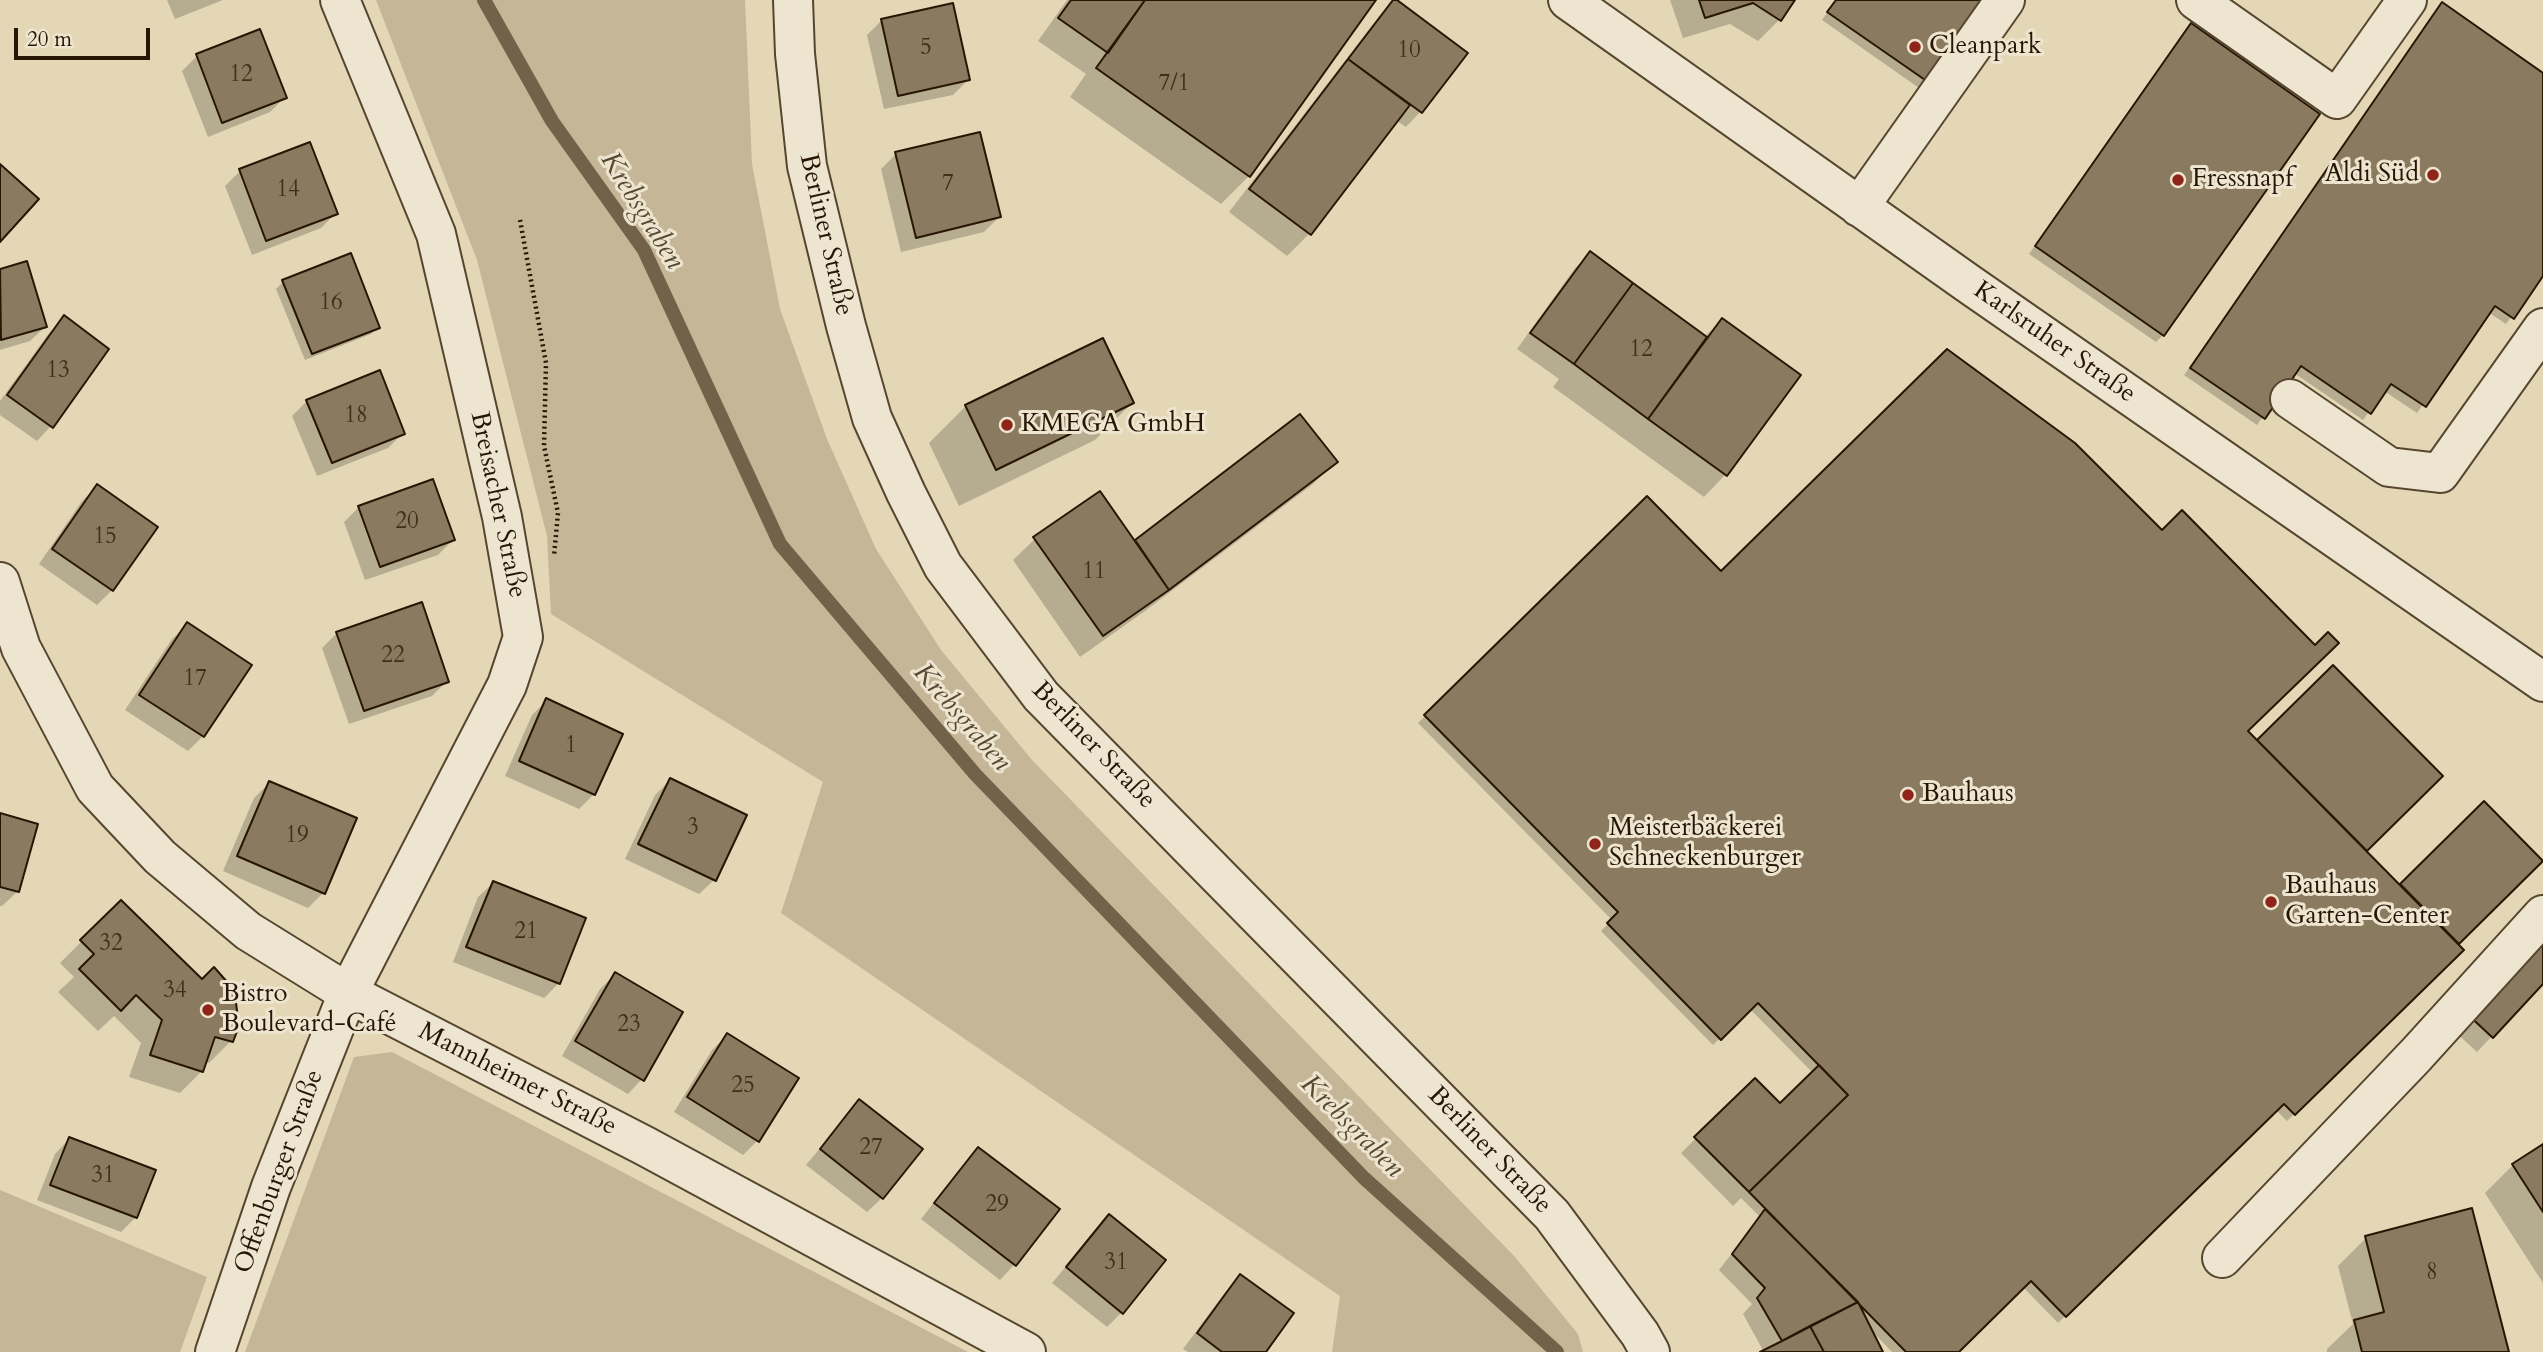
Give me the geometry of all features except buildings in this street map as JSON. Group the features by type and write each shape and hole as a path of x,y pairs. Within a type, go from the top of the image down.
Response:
{"street":[{"name":"Breisacher Straße","path":"340,0 436,234 502,517 523,636 507,685 348,993"},
{"name":"Berliner Straße","path":"793,0 795,54 807,166 846,326 872,418 943,566 1041,696 1552,1215 1640,1334 1650,1352"},
{"name":"Karlsruher Straße","path":"1568,0 1859,207 2543,682"},
{"path":"1859,207 2005,0"},
{"path":"2196,0 2337,99 2407,0"},
{"path":"2290,399 2389,467 2440,473 2543,328"},
{"name":"Mannheimer Straße","path":"0,582 10,650 95,788 160,857 248,931 348,993 645,1146 1026,1352"},
{"path":"2222,1258 2416,1055 2543,915"},
{"name":"Offenburger Straße","path":"215,1352 271,1187 348,993"}],"path":[{"path":"516,589 555,555 558,513 544,446 546,363 520,220"}],"shaded area":[{"path":"376,0 745,0 752,164 780,309 827,439 876,549 941,650 1032,760 1515,1257 1578,1334 1583,1352 1332,1352 1340,1296 781,913 823,782 551,614 547,536 477,260"},
{"path":"392,1052 968,1352 245,1352 354,1057"},
{"path":"0,1190 207,1277 180,1352 0,1352"}],"waterway":[{"name":"Krebsgraben","path":"484,0 552,121 644,250 780,544 975,774 1364,1178 1557,1352"}],"place":[{"name":"Cleanpark","path":"1915,47"},
{"name":"Aldi Süd","path":"2433,175"},
{"name":"Fressnapf","path":"2178,180"},
{"name":"KMEGA GmbH","path":"1007,425"},
{"name":"Bauhaus","path":"1908,795"},
{"name":"Meisterbäckerei Schneckenburger","path":"1595,844"},
{"name":"Bauhaus Garten-Center","path":"2271,902"},
{"name":"Bistro Boulevard-Café","path":"208,1010"}]}
